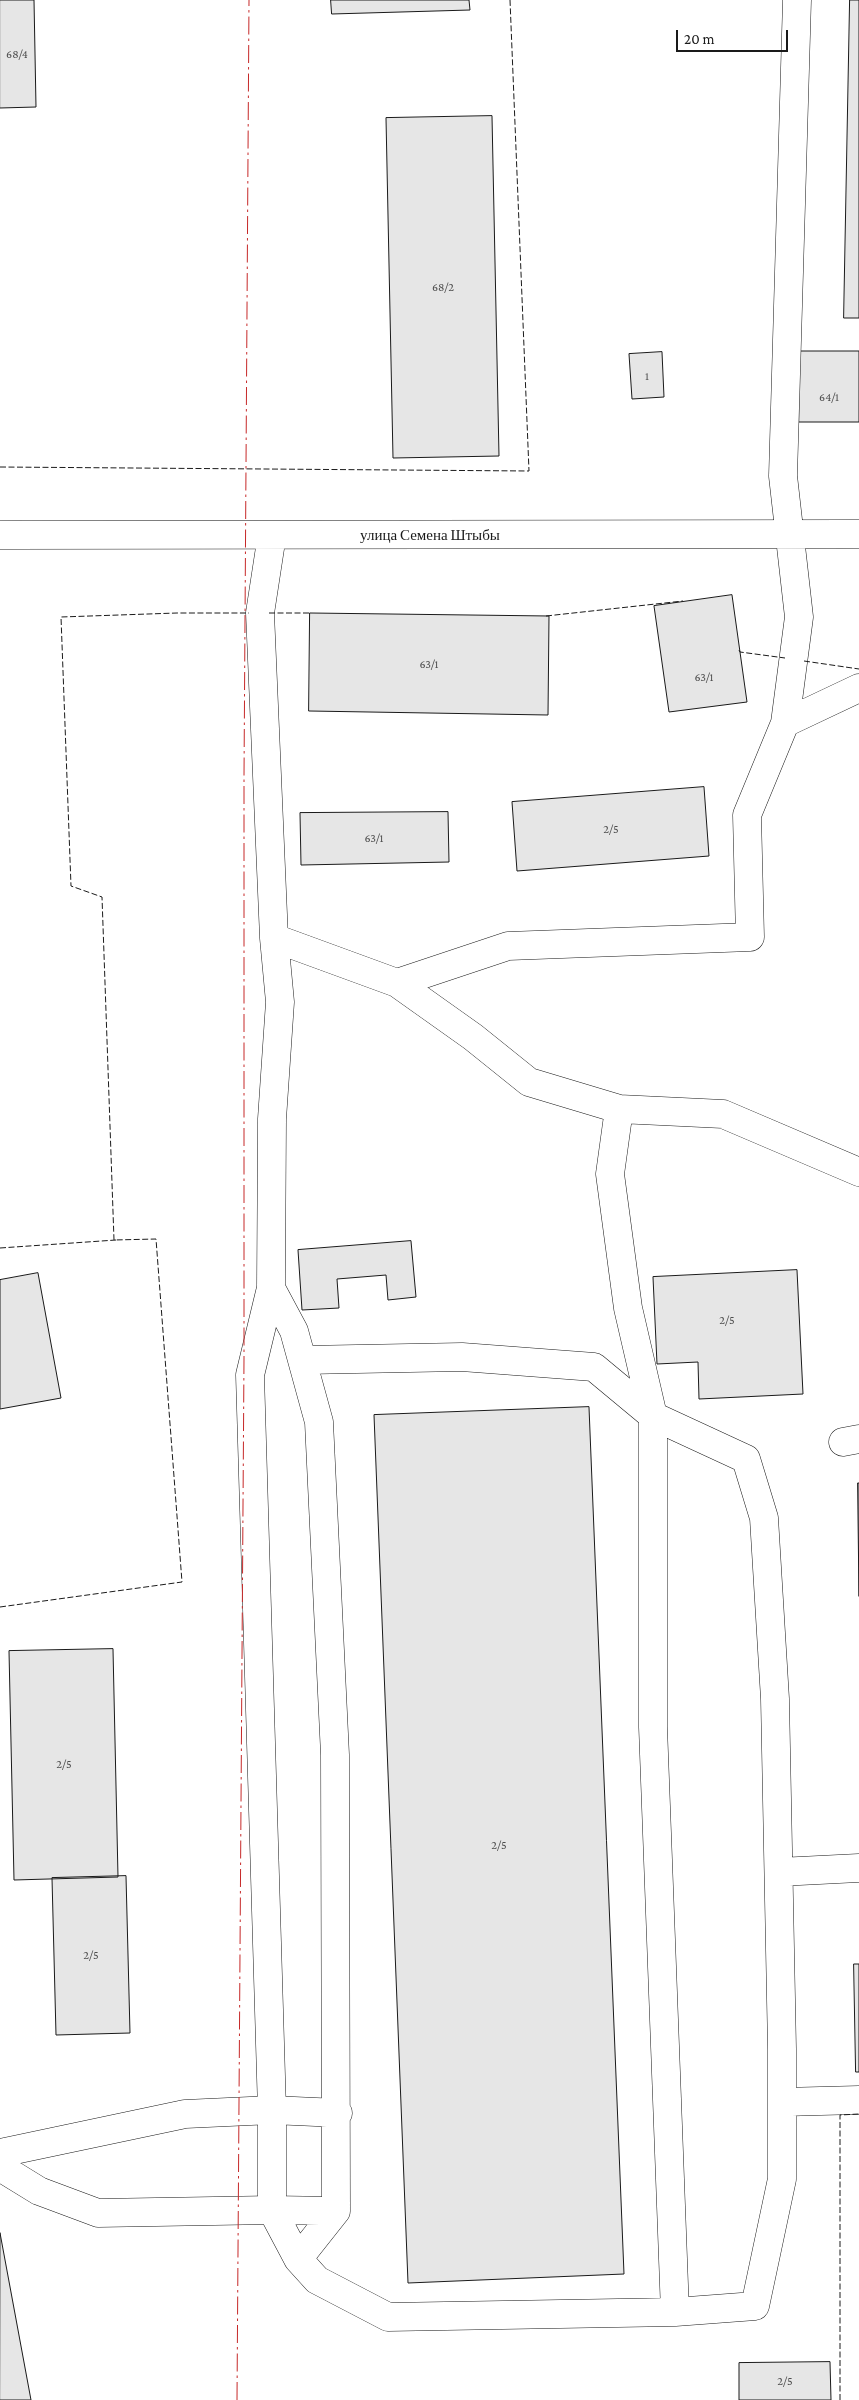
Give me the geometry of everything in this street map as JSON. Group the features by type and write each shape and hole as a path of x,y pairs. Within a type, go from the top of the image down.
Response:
{"street":[{"path":"398,983 508,946 750,937 747,815 786,723 799,617 788,535 783,476 797,0"},
{"name":"улица Семена Штыбы","path":"0,535 859,534"},
{"path":"272,535 260,613 274,938 280,1002 272,1119 270,1288 250,1375 272,2110 272,2210 298,2259 317,2280 388,2317 675,2312 755,2306 782,2178 782,2102 775,1699 764,1518 746,1459 653,1416 594,1367 462,1357 304,1360"},
{"path":"786,723 859,688"},
{"path":"274,938 398,983 473,1037 529,1082 618,1109 723,1114 859,1172"},
{"path":"618,1109 610,1174 628,1308 653,1416 653,1727 675,2312"},
{"path":"270,1288 294,1331 304,1360 319,1422 335,1755 338,2113 336,2211 298,2259"},
{"path":"778,1872 859,1868"},
{"path":"782,2102 859,2100"},
{"path":"0,2153 185,2114 272,2110 338,2113"},
{"path":"0,2167 39,2191 98,2213 272,2210 336,2211"}],"building":[{"path":"0,0 34,0 36,107 0,108"},
{"path":"331,0 469,0 470,10 332,14"},
{"path":"850,0 859,0 859,318 844,318"},
{"path":"492,116 499,456 393,458 386,118"},
{"path":"799,351 859,351 859,422 799,422"},
{"path":"662,352 664,397 632,399 629,354"},
{"path":"732,595 747,702 669,712 654,606"},
{"path":"310,613 549,616 548,715 309,711"},
{"path":"704,787 709,856 517,871 512,802"},
{"path":"448,812 449,862 301,865 300,813"},
{"path":"411,1241 416,1297 388,1300 386,1275 337,1279 339,1308 302,1310 298,1250"},
{"path":"797,1270 803,1394 699,1399 698,1362 657,1364 653,1277"},
{"path":"38,1273 61,1398 0,1409 0,1280"},
{"path":"589,1407 624,2274 408,2283 374,1415"},
{"path":"858,1483 859,1483 859,1596"},
{"path":"113,1649 118,1877 14,1880 9,1651"},
{"path":"126,1876 130,2033 56,2035 52,1878"},
{"path":"854,1964 859,1964 859,2072 856,2072"},
{"path":"0,2233 31,2400 0,2400"},
{"path":"830,2362 831,2400 739,2400 739,2363"}],"fence":[{"path":"0,467 529,471 510,0"},
{"path":"546,616 683,601"},
{"path":"0,1607 182,1582 156,1239 114,1240 102,897 71,886 61,617 177,613 249,613"},
{"path":"269,613 311,613"},
{"path":"739,650 740,652 785,658"},
{"path":"804,661 859,669"},
{"path":"0,1248 116,1240"},
{"path":"840,2400 840,2115 859,2114"}],"power":[{"path":"237,2400 244,1358 244,777 249,0"}]}
